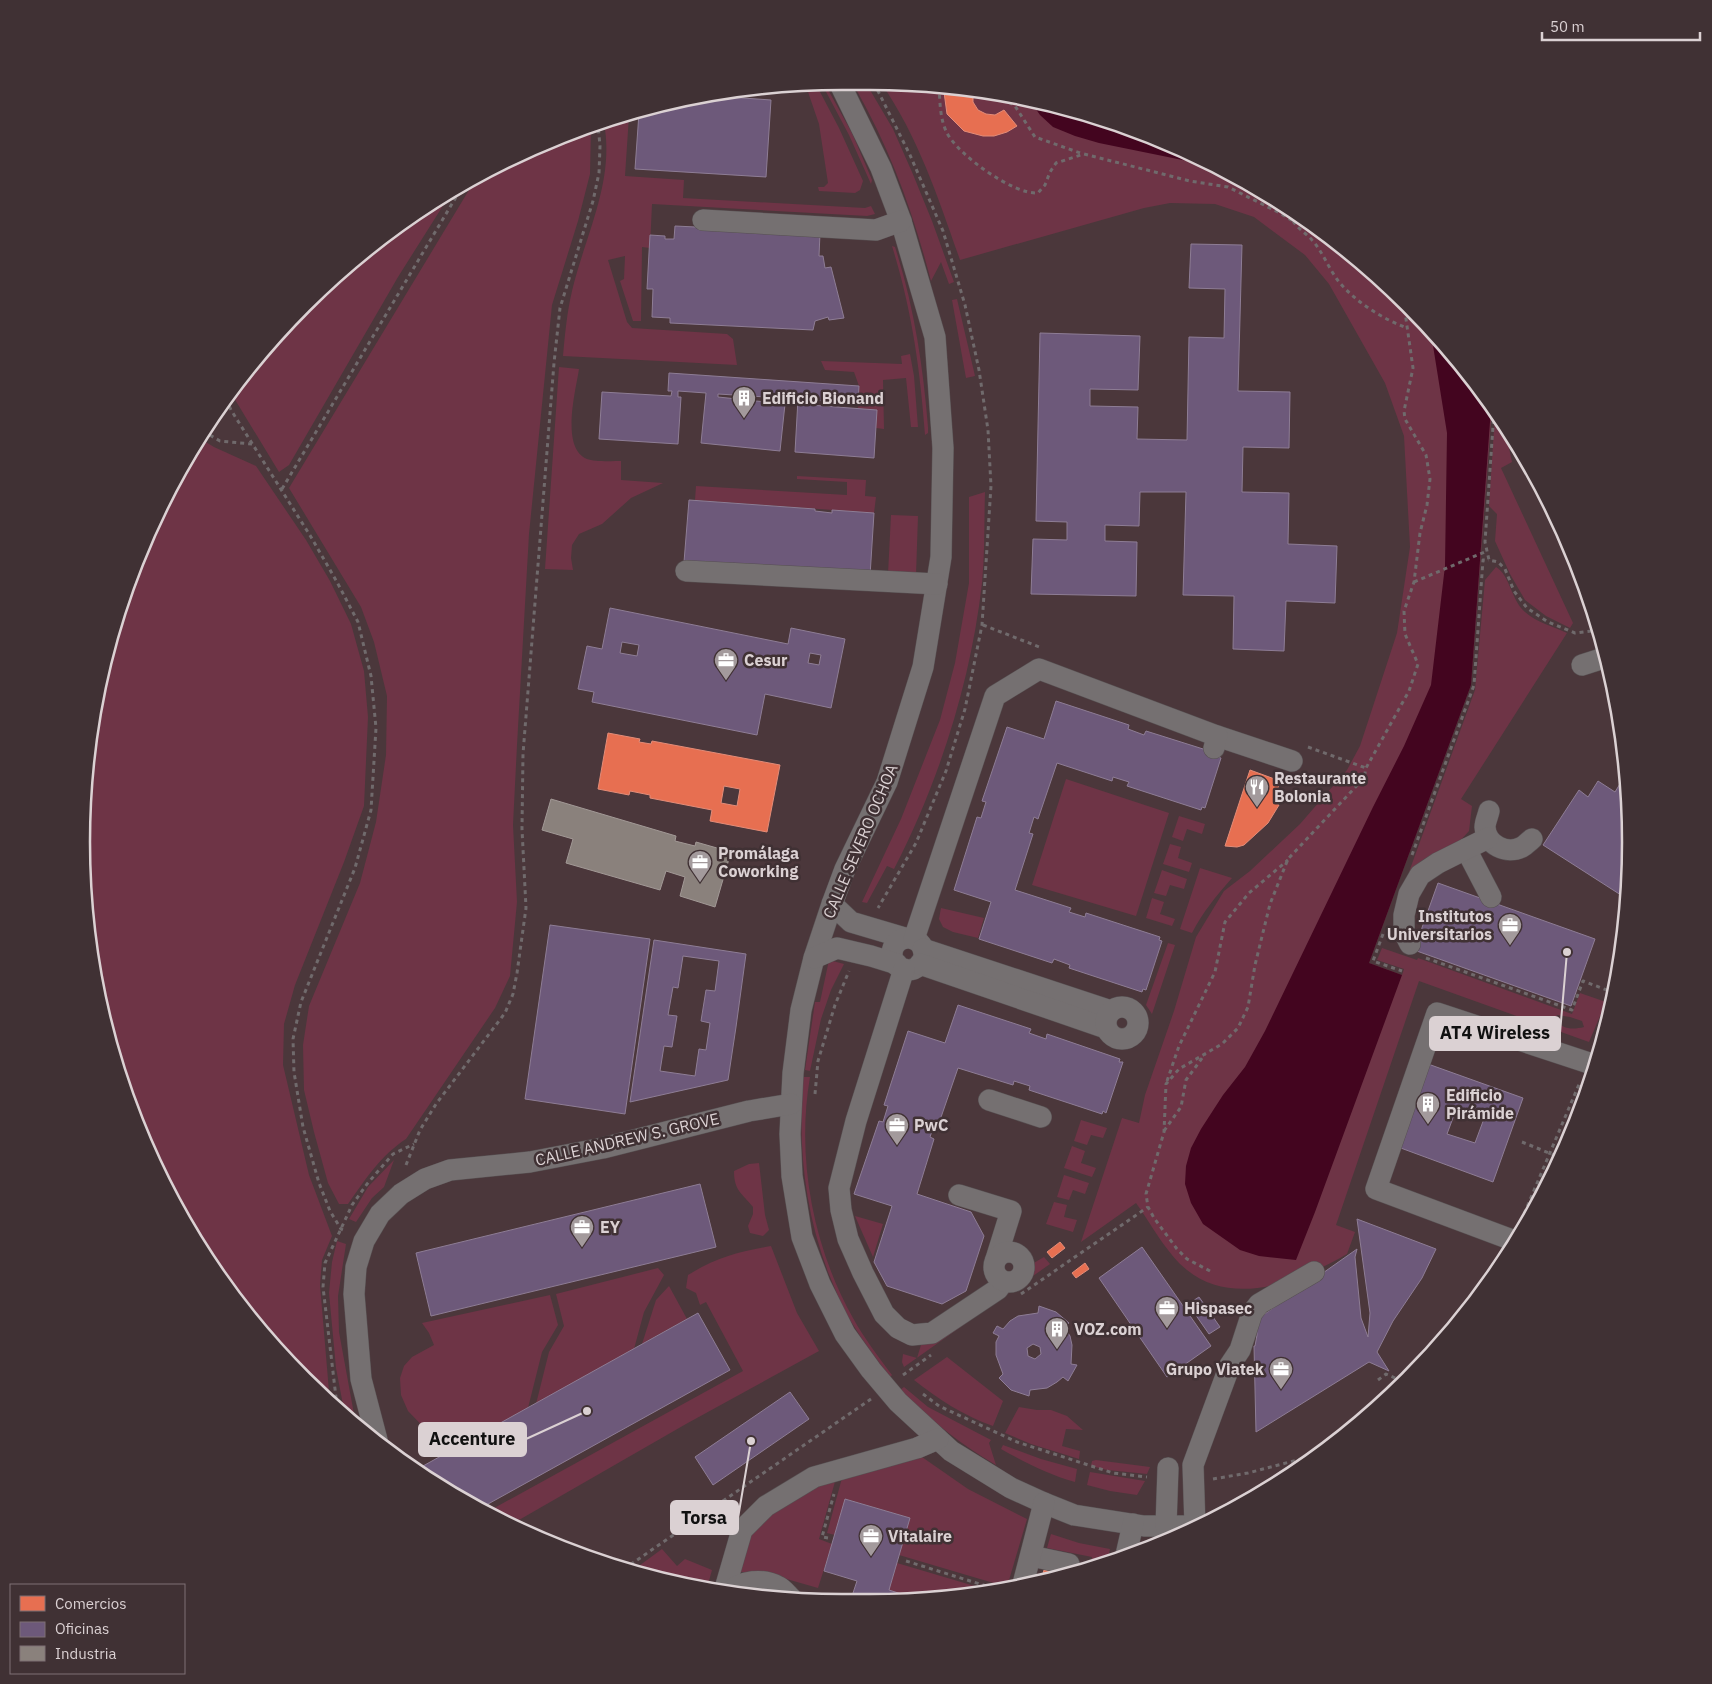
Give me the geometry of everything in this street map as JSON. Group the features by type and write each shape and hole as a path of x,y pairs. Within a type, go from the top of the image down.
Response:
{"street":[{"name":"CALLE SEVERO OCHOA","path":"843,90 881,168 901,221 935,337 943,448 941,557 923,667 887,782 845,869 832,904 814,958 801,1010 791,1104 792,1176 802,1237 820,1284 845,1334 886,1389 951,1451 1011,1488 1044,1504 1074,1515 1133,1524 1182,1526"},
{"path":"704,220 846,233 876,230 901,221"},
{"path":"686,571 937,584"},
{"path":"1582,665 1599,660"},
{"path":"1011,1289 998,1288 932,1333 912,1335 898,1328 884,1314 848,1239 841,1210 839,1188 856,1120 995,696 1039,669 1216,742 1292,761"},
{"path":"1489,811 1485,827 1488,838 1498,847 1512,850 1522,847 1532,839"},
{"path":"1410,944 1404,932 1404,914 1409,894 1420,875 1438,863 1488,838"},
{"path":"1466,849 1491,897"},
{"path":"832,904 851,922 867,927 911,954 1109,1019"},
{"path":"814,958 836,948 857,952 911,954"},
{"path":"1508,1239 1376,1189 1437,1013 1588,1063"},
{"path":"989,1100 1041,1117"},
{"name":"CALLE ANDREW S. GROVE","path":"375,1431 361,1379 355,1321 356,1267 364,1241 380,1214 401,1194 425,1179 450,1170 530,1162 602,1148 748,1110 791,1104"},
{"path":"960,1195 1011,1211 994,1270 999,1279 1011,1289"},
{"path":"1198,1518 1193,1465 1208,1448 1230,1365 1240,1350 1252,1314 1259,1304 1314,1272"},
{"path":"726,1585 742,1530 766,1506 814,1477 917,1448 938,1439"},
{"path":"1166,1526 1168,1474"},
{"path":"1025,1578 1044,1504"},
{"path":"1128,1548 1133,1524"},
{"path":"1031,1556 1069,1564"},
{"path":"737,1587 747,1582 763,1581 779,1586 784,1591"}],"path":[{"path":"867,927 916,843 946,771 965,709 982,625 991,486 988,430 979,370 965,305 943,231 910,155 877,90"},
{"path":"939,94 946,132 956,146 983,170 1028,194 1038,193 1045,185 1056,163 1084,154"},
{"path":"1010,103 1015,106 1036,137 1084,154 1190,181 1228,187 1278,212 1293,221 1297,228 1312,240 1340,282 1362,303 1392,322 1408,328"},
{"path":"412,1187 406,1167 420,1130 436,1104 505,1013 513,994 517,973 526,908 522,829 523,754 554,362 560,308 594,201 600,173 599,131"},
{"path":"281,489 456,197"},
{"path":"1210,1271 1187,1259 1177,1249 1154,1218 1148,1206 1146,1194 1164,1132 1166,1084 1179,1046 1214,972 1225,922 1249,893 1288,860 1364,778 1366,768 1409,691 1418,664 1405,634 1404,612 1414,582 1420,533 1427,505 1430,479 1426,455 1405,419 1404,411 1413,368 1406,314"},
{"path":"230,406 337,582 358,622 372,676 376,728 371,810 355,868 301,1002 293,1040 294,1072 303,1127 319,1183 330,1212 341,1229 364,1241"},
{"path":"1489,560 1485,542 1493,422"},
{"path":"210,435 220,441 253,444"},
{"path":"1414,582 1486,551"},
{"path":"1410,860 1474,686 1483,560 1498,562 1505,568 1514,591 1527,608 1548,622 1575,633 1591,631"},
{"path":"1166,1084 1178,1069 1222,1044 1238,1028 1248,1007 1255,965 1270,904 1288,860"},
{"path":"1383,933 1373,960 1402,971"},
{"path":"1410,944 1416,954 1572,1010 1582,982 1608,991"},
{"path":"815,1099 818,1061 835,1005 857,952"},
{"path":"1164,1132 1181,1107 1186,1080 1206,1053"},
{"path":"1532,1197 1579,1091"},
{"path":"1522,1142 1553,1155"},
{"path":"1011,1289 1148,1206"},
{"path":"903,1375 936,1352"},
{"path":"897,1368 909,1381"},
{"path":"1378,1380 1386,1374 1397,1379"},
{"path":"631,1563 886,1389"},
{"path":"920,1392 939,1406 1017,1442 1113,1473 1168,1474"},
{"path":"1194,1480 1248,1473 1298,1460"},
{"path":"828,1538 822,1537 840,1469"},
{"path":"906,1562 986,1585"}],"shaded area":[{"path":"857,90 870,90 893,129 932,221 954,282 949,284 941,262 931,281 909,206 869,112"},
{"path":"870,90 968,96 1017,104 1112,130 1158,147 1246,191 1288,217 1328,245 1402,310 1467,384 1495,424 1521,466 1565,554 1582,600 1608,695 1616,744 1622,842 1616,940 1608,989 1582,1084 1565,1130 1521,1218 1495,1260 1467,1300 1402,1374 1328,1439 1288,1467 1246,1493 1158,1537 1112,1554 1017,1580 968,1588 919,1592 842,1594 744,1588 695,1580 600,1554 554,1537 466,1493 424,1467 384,1439 310,1374 245,1300 217,1260 191,1218 147,1130 130,1084 104,989 96,940 90,842 96,744 104,695 130,600 147,554 191,466 245,384 310,310 346,277 384,245 466,191 554,147 600,130 695,104 744,96 793,92"},
{"path":"808,91 819,91 839,128 863,181 860,190 855,193 819,191 818,187 824,187 828,183 819,124"},
{"path":"825,91 829,91 852,133 872,180 871,184 849,135"},
{"path":"886,91 968,96 1017,104 1112,130 1158,147 1203,168 1246,191 1288,217 1328,245 1366,277 1402,310 1435,346 1467,384 1491,419 1471,685 1369,963 1402,975 1404,969 1377,960 1382,948 1417,960 1418,958 1572,1014 1580,993 1605,1002 1589,1042 1419,981 1336,1225 1355,1232 1347,1254 1289,1281 1246,1289 1225,1287 1205,1281 1187,1270 1173,1256 1136,1203 1081,1242 1122,1118 1139,1123 1145,1095 1174,1011 1196,937 1224,891 1250,871 1300,824 1347,770 1360,746 1397,633 1410,547 1404,436 1385,383 1329,284 1305,255 1254,217 1215,204 1170,203 1144,208 960,260 917,146","holes":["1557,1015 1582,1021 1584,1027 1568,1028 1554,1020"]},
{"path":"1036,109 1112,130 1158,147 1188,161 1099,143 1075,136 1053,127"},
{"path":"629,121 625,176 684,180 683,198 865,208 871,206 875,214 867,216 652,204 650,248 642,247 641,321 633,321 620,281 624,279 625,256 608,260 627,322 632,328 727,334 733,339 737,365 563,356 567,315 572,291 602,187 606,145 605,129"},
{"path":"591,133 590,174 578,221 552,305 529,534 513,825 517,902 510,976 495,1008 406,1139 381,1160 348,1204 339,1204 328,1183 304,1090 303,1045 309,1006 360,883 376,822 386,755 387,696 374,642 361,607 289,488 469,189 554,147"},
{"path":"443,205 398,277 289,465 279,472 235,399 277,346 310,310 384,245"},
{"path":"892,246 895,247 902,269 917,336 928,427 928,433 925,435 921,386 910,317"},
{"path":"957,299 975,376 966,378 952,300"},
{"path":"1433,343 1467,384 1490,417 1471,685 1369,963 1402,975 1315,1212 1296,1260 1259,1256 1240,1250 1203,1224 1191,1203 1185,1184 1186,1166 1191,1148 1201,1129 1223,1095 1245,1067 1265,1031 1404,746 1431,685 1445,566 1447,433"},
{"path":"910,354 914,376 918,427 911,427 906,378 883,380 884,429 876,428 877,410 858,408 859,386 854,372 825,370 821,361 902,364 901,356"},
{"path":"559,367 579,369 573,404 572,431 574,443 579,453 590,460 621,461 621,480 663,483 631,498 602,524 579,534 572,545 571,558 573,570 545,569"},
{"path":"1494,423 1509,447 1512,462 1501,468 1573,623 1570,628 1546,616 1525,600 1510,574 1495,541 1497,514 1489,506"},
{"path":"206,442 256,466 306,540 330,581 351,624 364,671 368,717 364,806 295,985 284,1024 283,1065 309,1175 332,1236 322,1260 320,1285 329,1391 310,1374 245,1300 191,1218 168,1175 147,1130 130,1084 104,989 96,940 90,842 96,744 104,695 130,600 147,554 168,509"},
{"path":"797,476 866,480 865,496 876,497 874,513 695,500 696,486 847,495 847,482 797,479"},
{"path":"985,492 983,572 977,620 970,657 951,730 925,801 894,869 887,866 867,903 862,902 901,819 940,720 955,663 969,583 969,497"},
{"path":"891,515 918,516 916,575 888,574"},
{"path":"1496,567 1504,576 1520,607 1529,616 1567,633 1461,799 1472,806 1469,831 1459,842 1424,859 1409,872 1475,690 1485,580"},
{"path":"1066,779 1169,813 1136,916 1032,885"},
{"path":"1179,816 1205,824 1202,834 1187,829 1183,841 1172,837"},
{"path":"1170,844 1181,847 1178,858 1192,863 1189,872 1163,864"},
{"path":"1200,868 1232,878 1210,904 1192,933 1180,929"},
{"path":"1162,870 1187,879 1184,889 1170,885 1166,896 1154,893"},
{"path":"1152,898 1164,902 1160,914 1175,919 1172,926 1146,918"},
{"path":"941,908 984,918 978,938 953,932 943,927 939,919"},
{"path":"1168,943 1175,945 1152,1014 1146,1005"},
{"path":"829,960 844,964 831,990 821,1019 810,1071 805,1070 815,1002 820,1002"},
{"path":"803,1077 810,1077 805,1139 811,1201 818,1232 827,1262 839,1291 862,1333 892,1375 890,1377 864,1342 847,1314 828,1272 813,1224 802,1152"},
{"path":"1081,1120 1107,1128 1103,1138 1091,1135 1087,1145 1074,1141"},
{"path":"1072,1146 1085,1151 1081,1163 1096,1168 1092,1177 1064,1168"},
{"path":"394,1160 384,1187 372,1198 356,1222 349,1219 368,1187"},
{"path":"759,1163 765,1215 769,1230 763,1236 750,1233 748,1226 753,1214 753,1207 739,1191 734,1178 734,1171 749,1164"},
{"path":"1064,1175 1089,1183 1085,1194 1073,1190 1069,1200 1057,1197"},
{"path":"1054,1202 1067,1205 1064,1217 1077,1220 1073,1232 1046,1224"},
{"path":"855,1216 883,1224 873,1257"},
{"path":"337,1241 346,1244 338,1296 339,1332 354,1414 343,1404 336,1368 329,1293 332,1262"},
{"path":"771,1246 797,1313 819,1351 686,1424 518,1520 494,1508 743,1371 706,1302 700,1305 696,1293 686,1288 688,1275 728,1256"},
{"path":"1044,1257 1050,1264 917,1358 921,1345 943,1337 1027,1277 1031,1271 1032,1264"},
{"path":"658,1268 664,1275 644,1312 634,1349 536,1404 549,1352 564,1326 556,1294"},
{"path":"669,1286 687,1319 642,1344 656,1300"},
{"path":"550,1295 558,1325 542,1352 528,1408 439,1457 437,1441 408,1411 401,1395 400,1378 404,1366 412,1357 434,1345 422,1323"},
{"path":"903,1354 917,1358 904,1367 902,1362"},
{"path":"947,1357 1003,1401 993,1426 952,1406 914,1380"},
{"path":"904,1387 928,1407 991,1440 989,1443 996,1465 957,1440 922,1411 900,1390"},
{"path":"1019,1407 1051,1410 1067,1416 1083,1430 1066,1429 1062,1446 1080,1451 1079,1459 1031,1444 1005,1433"},
{"path":"1003,1445 1041,1459 1077,1469 1075,1482 1046,1472 1019,1459 1001,1449"},
{"path":"922,1457 968,1489 1027,1519 1009,1581 995,1584 899,1555 910,1518 846,1499 835,1535 827,1533 842,1478"},
{"path":"1092,1461 1150,1467 1147,1474 1107,1470 1091,1466"},
{"path":"1090,1472 1145,1481 1137,1495 1110,1491 1087,1485"},
{"path":"836,1478 819,1539 832,1544 818,1588 762,1572 740,1572 747,1533 815,1482"},
{"path":"1051,1534 1079,1543 1110,1549 1109,1555 1091,1560 1092,1557 1047,1548"},
{"path":"662,1549 677,1566 685,1559 712,1570 709,1582 639,1566"},
{"path":"897,1563 977,1587 898,1593 889,1590"}],"building: Comercios":[{"path":"944,94 973,97 973,102 978,110 986,114 995,115 1004,110 1017,126 1007,132 994,136 983,136 964,131 947,114"},
{"path":"608,733 640,739 639,742 651,744 652,741 780,765 767,832 710,821 712,810 650,798 650,795 630,791 629,795 598,789","holes":["724,786 740,789 737,806 721,803"]},
{"name":"Restaurante Bolonia","path":"1250,770 1280,781 1274,802 1279,805 1268,823 1244,845 1237,847 1225,846"},
{"path":"1060,1242 1065,1248 1052,1258 1047,1252"},
{"path":"1085,1263 1089,1269 1076,1278 1072,1273"}],"building: Oficinas":[{"path":"735,97 771,100 766,177 635,169 639,118 695,104"},
{"path":"675,226 820,233 819,256 823,256 825,268 831,267 844,318 829,320 828,317 815,321 813,330 670,323 670,318 652,317 653,289 647,289 650,235 674,239"},
{"path":"1191,244 1242,245 1238,391 1290,392 1289,448 1243,447 1242,492 1289,493 1288,544 1337,546 1335,603 1286,601 1284,651 1233,649 1234,596 1183,595 1186,492 1140,492 1139,526 1105,525 1105,541 1137,542 1136,596 1031,594 1033,539 1067,540 1067,522 1036,521 1040,333 1140,336 1138,390 1090,389 1090,406 1138,407 1137,439 1187,440 1189,337 1224,338 1225,289 1189,288"},
{"name":"Edificio Bionand","path":"669,373 859,386 858,403 810,400 810,405 877,410 874,458 795,452 798,399 718,394 718,397 785,404 780,451 701,443 706,393 678,391 678,397 681,397 678,444 599,439 602,392 671,396 672,391 668,391"},
{"path":"689,500 815,509 815,511 832,513 832,510 874,513 870,576 684,562"},
{"path":"610,608 788,644 791,628 845,639 831,708 765,694 757,735 592,702 594,692 578,689 587,646 602,649","holes":["622,642 639,645 637,656 620,653","810,653 821,655 819,665 808,663"]},
{"path":"1056,701 1129,725 1128,729 1144,735 1146,731 1219,754 1218,757 1221,758 1205,808 1202,807 1201,810 1127,786 1129,782 1113,777 1112,781 1057,763 1038,819 1034,817 1029,833 1033,834 1015,890 1071,908 1069,912 1085,917 1086,913 1160,937 1159,940 1162,941 1146,990 1143,989 1142,992 1069,968 1070,965 1054,959 1052,963 979,939 991,902 954,890 977,817 981,818 986,802 982,801 1007,727 1044,739"},
{"path":"1598,781 1615,792 1619,785 1622,842 1620,894 1543,845 1579,790 1588,797"},
{"path":"1438,883 1595,939 1571,1006 1414,950"},
{"path":"550,925 650,939 625,1114 525,1099"},
{"path":"654,940 746,954 728,1080 630,1102","holes":["683,956 719,961 715,991 706,990 701,1021 710,1023 706,1050 699,1049 695,1076 660,1071 664,1046 672,1047 677,1016 668,1015 673,987 678,988"]},
{"path":"958,1005 1031,1029 1029,1033 1046,1039 1047,1034 1120,1059 1119,1062 1123,1062 1106,1113 1103,1111 1102,1114 1029,1090 1030,1086 1014,1081 1013,1085 958,1068 939,1123 935,1122 930,1137 934,1139 917,1194 971,1212 984,1236 966,1291 942,1304 887,1286 874,1262 892,1206 854,1194 879,1121 883,1122 888,1106 884,1105 908,1031 945,1043"},
{"name":"Edificio Pirámide","path":"1428,1064 1523,1098 1493,1182 1398,1147","holes":["1457,1107 1485,1116 1475,1143 1447,1134"]},
{"path":"700,1184 716,1247 431,1316 416,1253"},
{"path":"1357,1219 1436,1249 1422,1278 1393,1321 1377,1352 1389,1371 1369,1362 1256,1432 1254,1346 1257,1335 1256,1323 1266,1313 1357,1249 1355,1257 1361,1318 1368,1337 1370,1313"},
{"path":"1142,1247 1211,1346 1167,1377 1099,1278"},
{"path":"1199,1297 1220,1327 1209,1334 1188,1304"},
{"name":"VOZ.com","path":"1039,1306 1056,1312 1069,1323 1064,1327 1070,1336 1072,1345 1071,1364 1077,1365 1068,1381 1063,1377 1047,1388 1030,1390 1029,1396 1011,1390 999,1378 1003,1374 996,1355 996,1342 999,1336 993,1333 997,1326 1003,1329 1018,1316 1038,1313","holes":["1033,1344 1040,1347 1041,1354 1035,1359 1028,1356 1027,1348"]},
{"path":"698,1313 730,1370 487,1504 423,1466"},
{"path":"790,1392 809,1419 713,1485 695,1457"},
{"path":"845,1499 910,1518 889,1590 898,1593 853,1594 857,1581 824,1571"}],"building: Industria":[{"path":"551,799 676,836 675,841 695,846 696,842 731,852 715,907 680,896 685,877 666,871 660,890 566,863 573,839 542,830"}],"place":[{"name":"Edificio Bionand","path":"744,419"},
{"name":"Cesur","path":"726,681"},
{"name":"Restaurante Bolonia","path":"1257,808"},
{"name":"Promálaga Coworking","path":"700,883"},
{"name":"Institutos Universitarios","path":"1510,946"},
{"name":"AT4 Wireless","path":"1567,952"},
{"name":"Edificio Pirámide","path":"1428,1125"},
{"name":"PwC","path":"897,1146"},
{"name":"EY","path":"582,1248"},
{"name":"Hispasec","path":"1167,1329"},
{"name":"VOZ.com","path":"1057,1350"},
{"name":"Grupo Viatek","path":"1281,1390"},
{"name":"Accenture","path":"587,1411"},
{"name":"Torsa","path":"751,1441"},
{"name":"Vitalaire","path":"871,1557"}]}
